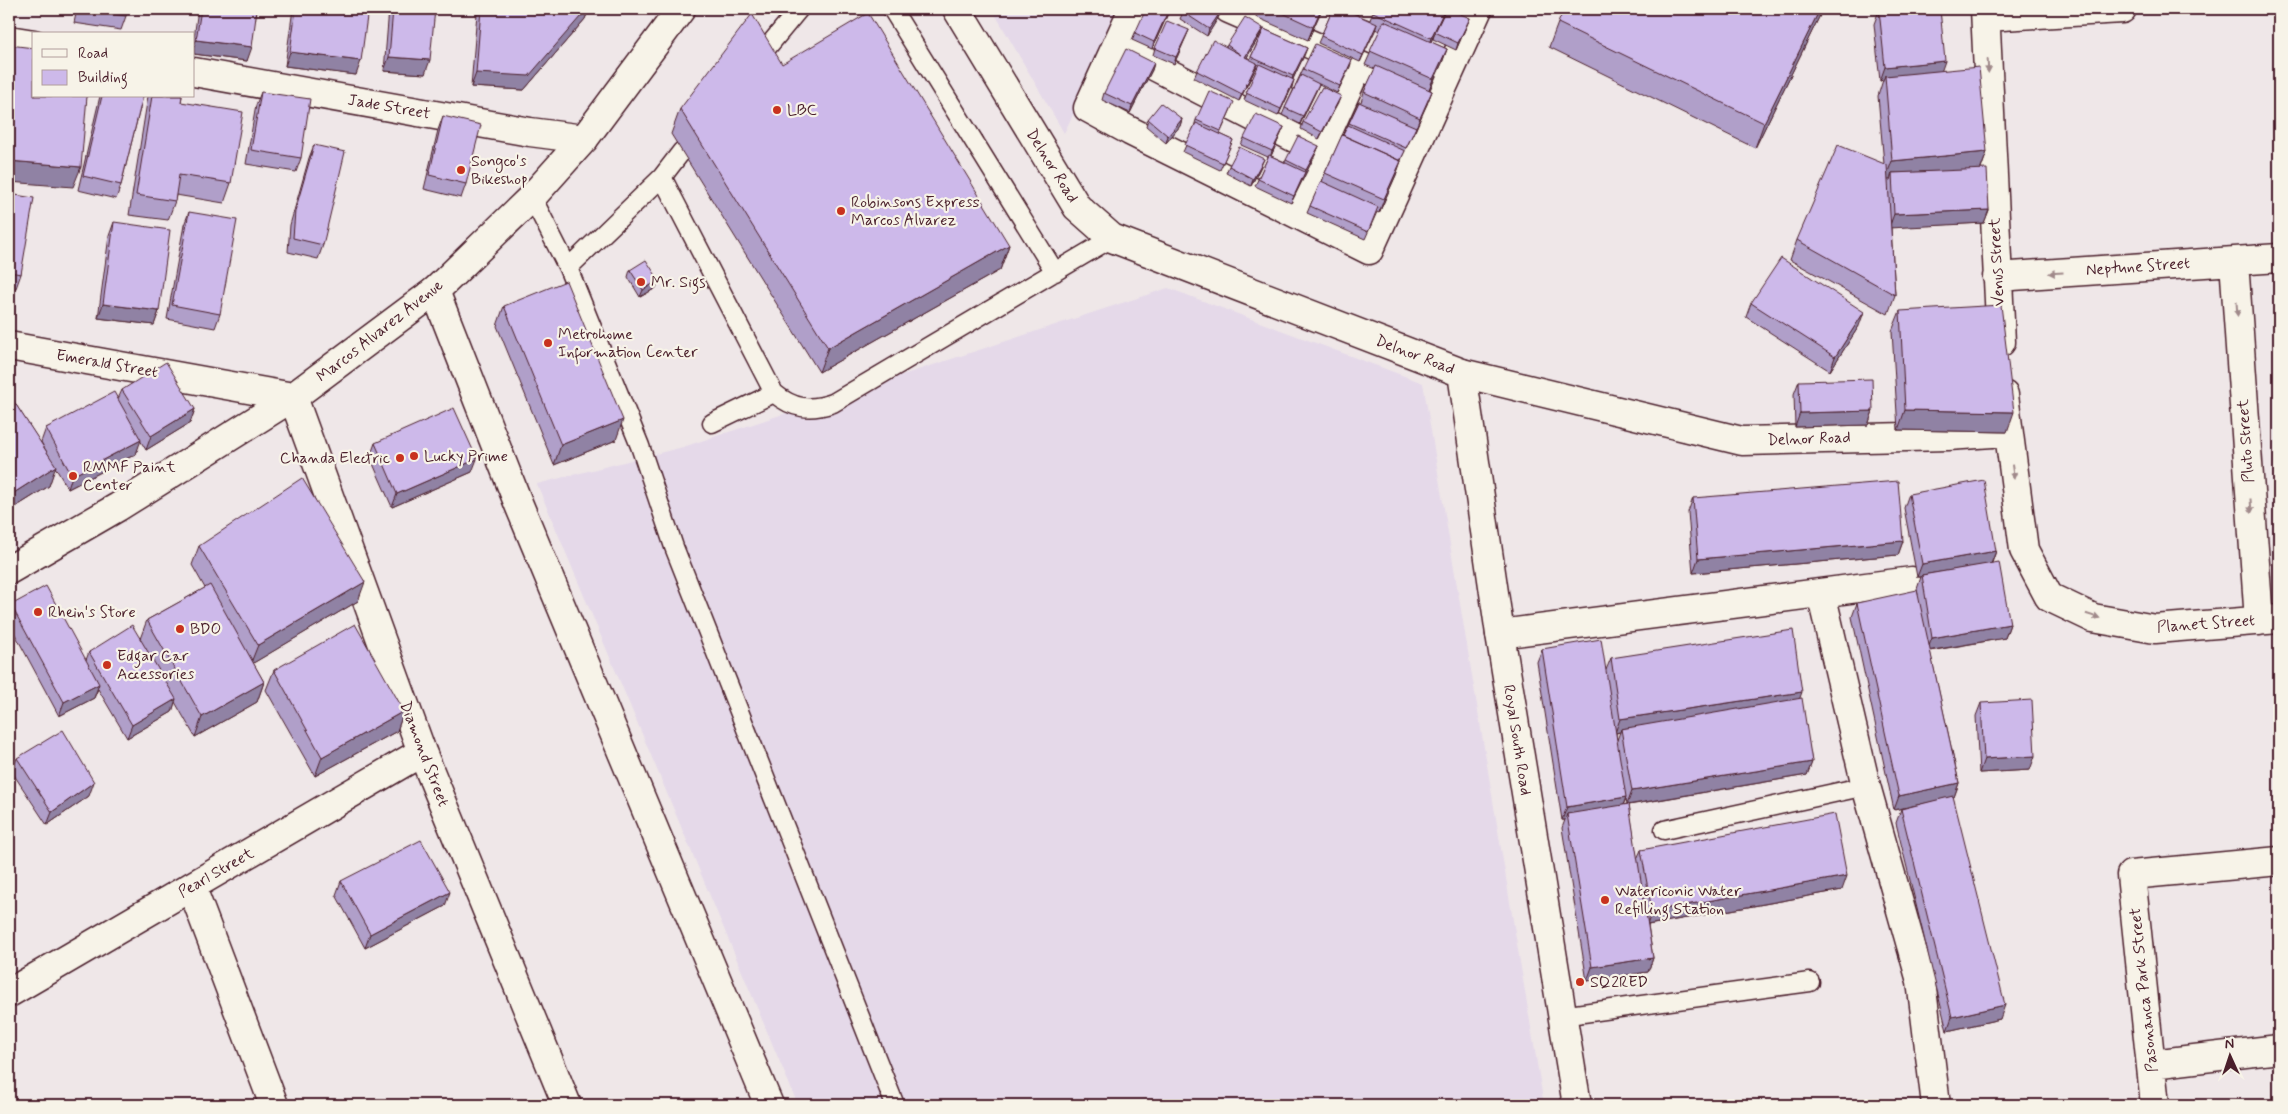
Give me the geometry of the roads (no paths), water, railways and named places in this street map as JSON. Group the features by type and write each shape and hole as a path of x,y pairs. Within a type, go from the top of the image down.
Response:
{"street":[{"name":"Marcos Alvarez Avenue","path":"9,570 118,507 293,397 435,291 532,197 584,139 681,9"},
{"name":"Delnor Road","path":"957,9 1077,207 1112,238 1462,373 1742,441 1948,436 2007,432"},
{"path":"1133,9 1088,108 1130,131 1369,250 1437,100 1470,11"},
{"path":"1229,9 1437,100"},
{"path":"1985,13 2122,9"},
{"name":"Venus Street","path":"1985,13 1997,277 2007,432 2024,550 2049,597"},
{"path":"9,40 32,44"},
{"path":"1116,46 1320,151"},
{"path":"1292,212 1358,65"},
{"name":"Jade Street","path":"195,72 520,130 584,139"},
{"name":"Neptune Street","path":"1997,277 2279,258"},
{"name":"Pluto Street","path":"2234,261 2269,620"},
{"path":"435,291 519,505 770,1105"},
{"name":"Emerald Street","path":"9,346 293,397"},
{"name":"Royal South Road","path":"1462,373 1500,634 1577,1105"},
{"name":"Diamond Street","path":"293,397 422,752 567,1105"},
{"path":"1500,634 1912,581"},
{"path":"1822,593 1866,786 1921,981 1936,1105"},
{"name":"Planet Street","path":"2049,597 2093,618 2155,629 2269,620"},
{"name":"Pearl Street","path":"9,994 422,752"},
{"name":"Pasonanca Park Street","path":"2155,1105 2131,875 2279,861"},
{"path":"192,888 274,1105"},
{"path":"2152,1064 2279,1049"}],"lane":[{"path":"756,61 798,9"},
{"path":"892,9 1055,272"},
{"path":"568,268 662,177 682,151"},
{"path":"662,177 774,393 785,402 805,409 833,403 1112,238"},
{"path":"532,197 568,268 640,446 674,546 895,1105"},
{"path":"712,423 774,393"},
{"path":"1664,830 1866,786"},
{"path":"1561,1016 1810,982"}],"place":[{"name":"LBC","path":"777,110"},
{"name":"Songco's Bikeshop","path":"461,170"},
{"name":"Robinsons Express Marcos Alvarez","path":"841,211"},
{"name":"Mr. Sigs","path":"641,282"},
{"name":"Metrohome Information Center","path":"548,343"},
{"name":"Lucky Prime","path":"414,456"},
{"name":"Chanda Electric","path":"400,458"},
{"name":"RMMF Paint Center","path":"73,476"},
{"name":"Rhein's Store","path":"38,612"},
{"name":"BDO","path":"180,629"},
{"name":"Edgar Car Accessories","path":"107,665"},
{"name":"Watericonic Water Refilling Station","path":"1605,900"},
{"name":"SQ2RED","path":"1580,982"}]}
